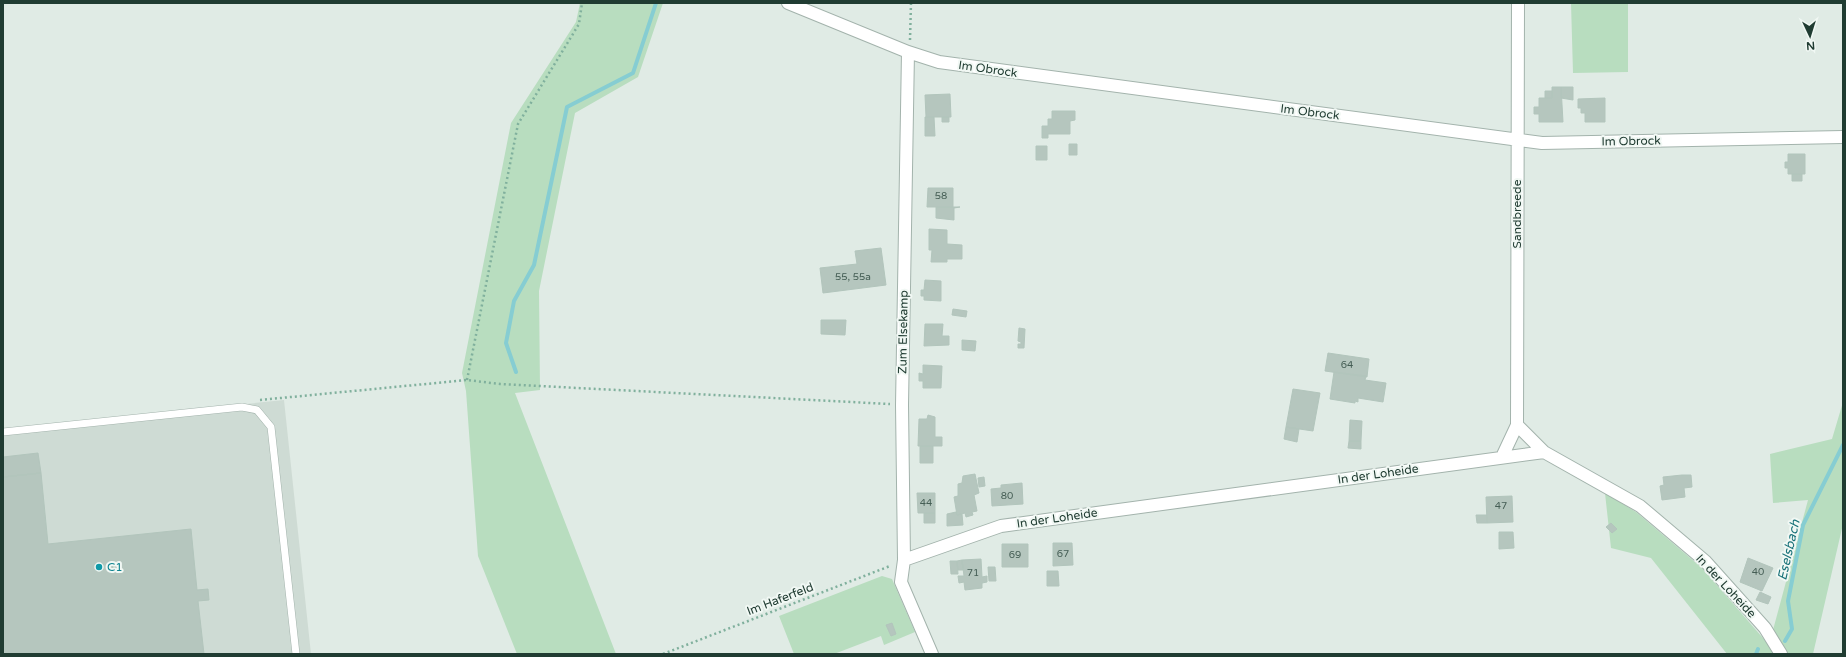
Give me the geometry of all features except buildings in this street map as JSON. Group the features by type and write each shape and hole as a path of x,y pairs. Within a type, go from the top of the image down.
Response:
{"street":[{"name":"Im Obrock","path":"788,3 908,52 939,62 1542,143 1843,137"},
{"name":"Sandbreede","path":"1502,457 1517,425 1518,3"},
{"name":"Zum Elsekamp","path":"908,52 902,405 904,560 901,582 932,654"},
{"path":"1517,425 1544,452"},
{"name":"In der Loheide","path":"904,560 1001,526 1544,452 1640,506 1705,561 1764,628 1781,654"}],"lane":[{"path":"3,432 242,407 257,410 271,427 296,654"}],"path":[{"path":"467,380 518,124 579,24 582,3"},
{"path":"908,52 911,3"},
{"path":"255,401 467,380 500,384 902,405"},
{"name":"Im Haferfeld","path":"663,654 904,560"}],"shaded area":[{"path":"284,400 311,654 3,654 3,429"}],"green space":[{"path":"580,3 663,3 638,77 575,113 539,291 540,390 515,393 616,654 517,654 478,556 466,391 462,373 511,123 576,22"},
{"path":"1571,3 1628,3 1628,72 1573,73"},
{"path":"1843,402 1843,524 1813,654 1788,654 1773,630 1808,500 1773,503 1770,454 1832,439"},
{"path":"1605,493 1636,512 1702,568 1769,645 1774,654 1727,654 1651,558 1611,548"},
{"path":"882,576 892,579 915,632 884,645 881,636 834,654 794,654 779,616"}],"waterway":[{"path":"516,372 506,343 514,301 534,265 567,107 633,73 656,3"},
{"name":"Eselsbach","path":"1785,641 1792,629 1788,601 1803,525 1843,445"},
{"name":"Eselsbach","path":"1756,654 1758,649"}],"place":[{"name":"C1","path":"99,567"}]}
